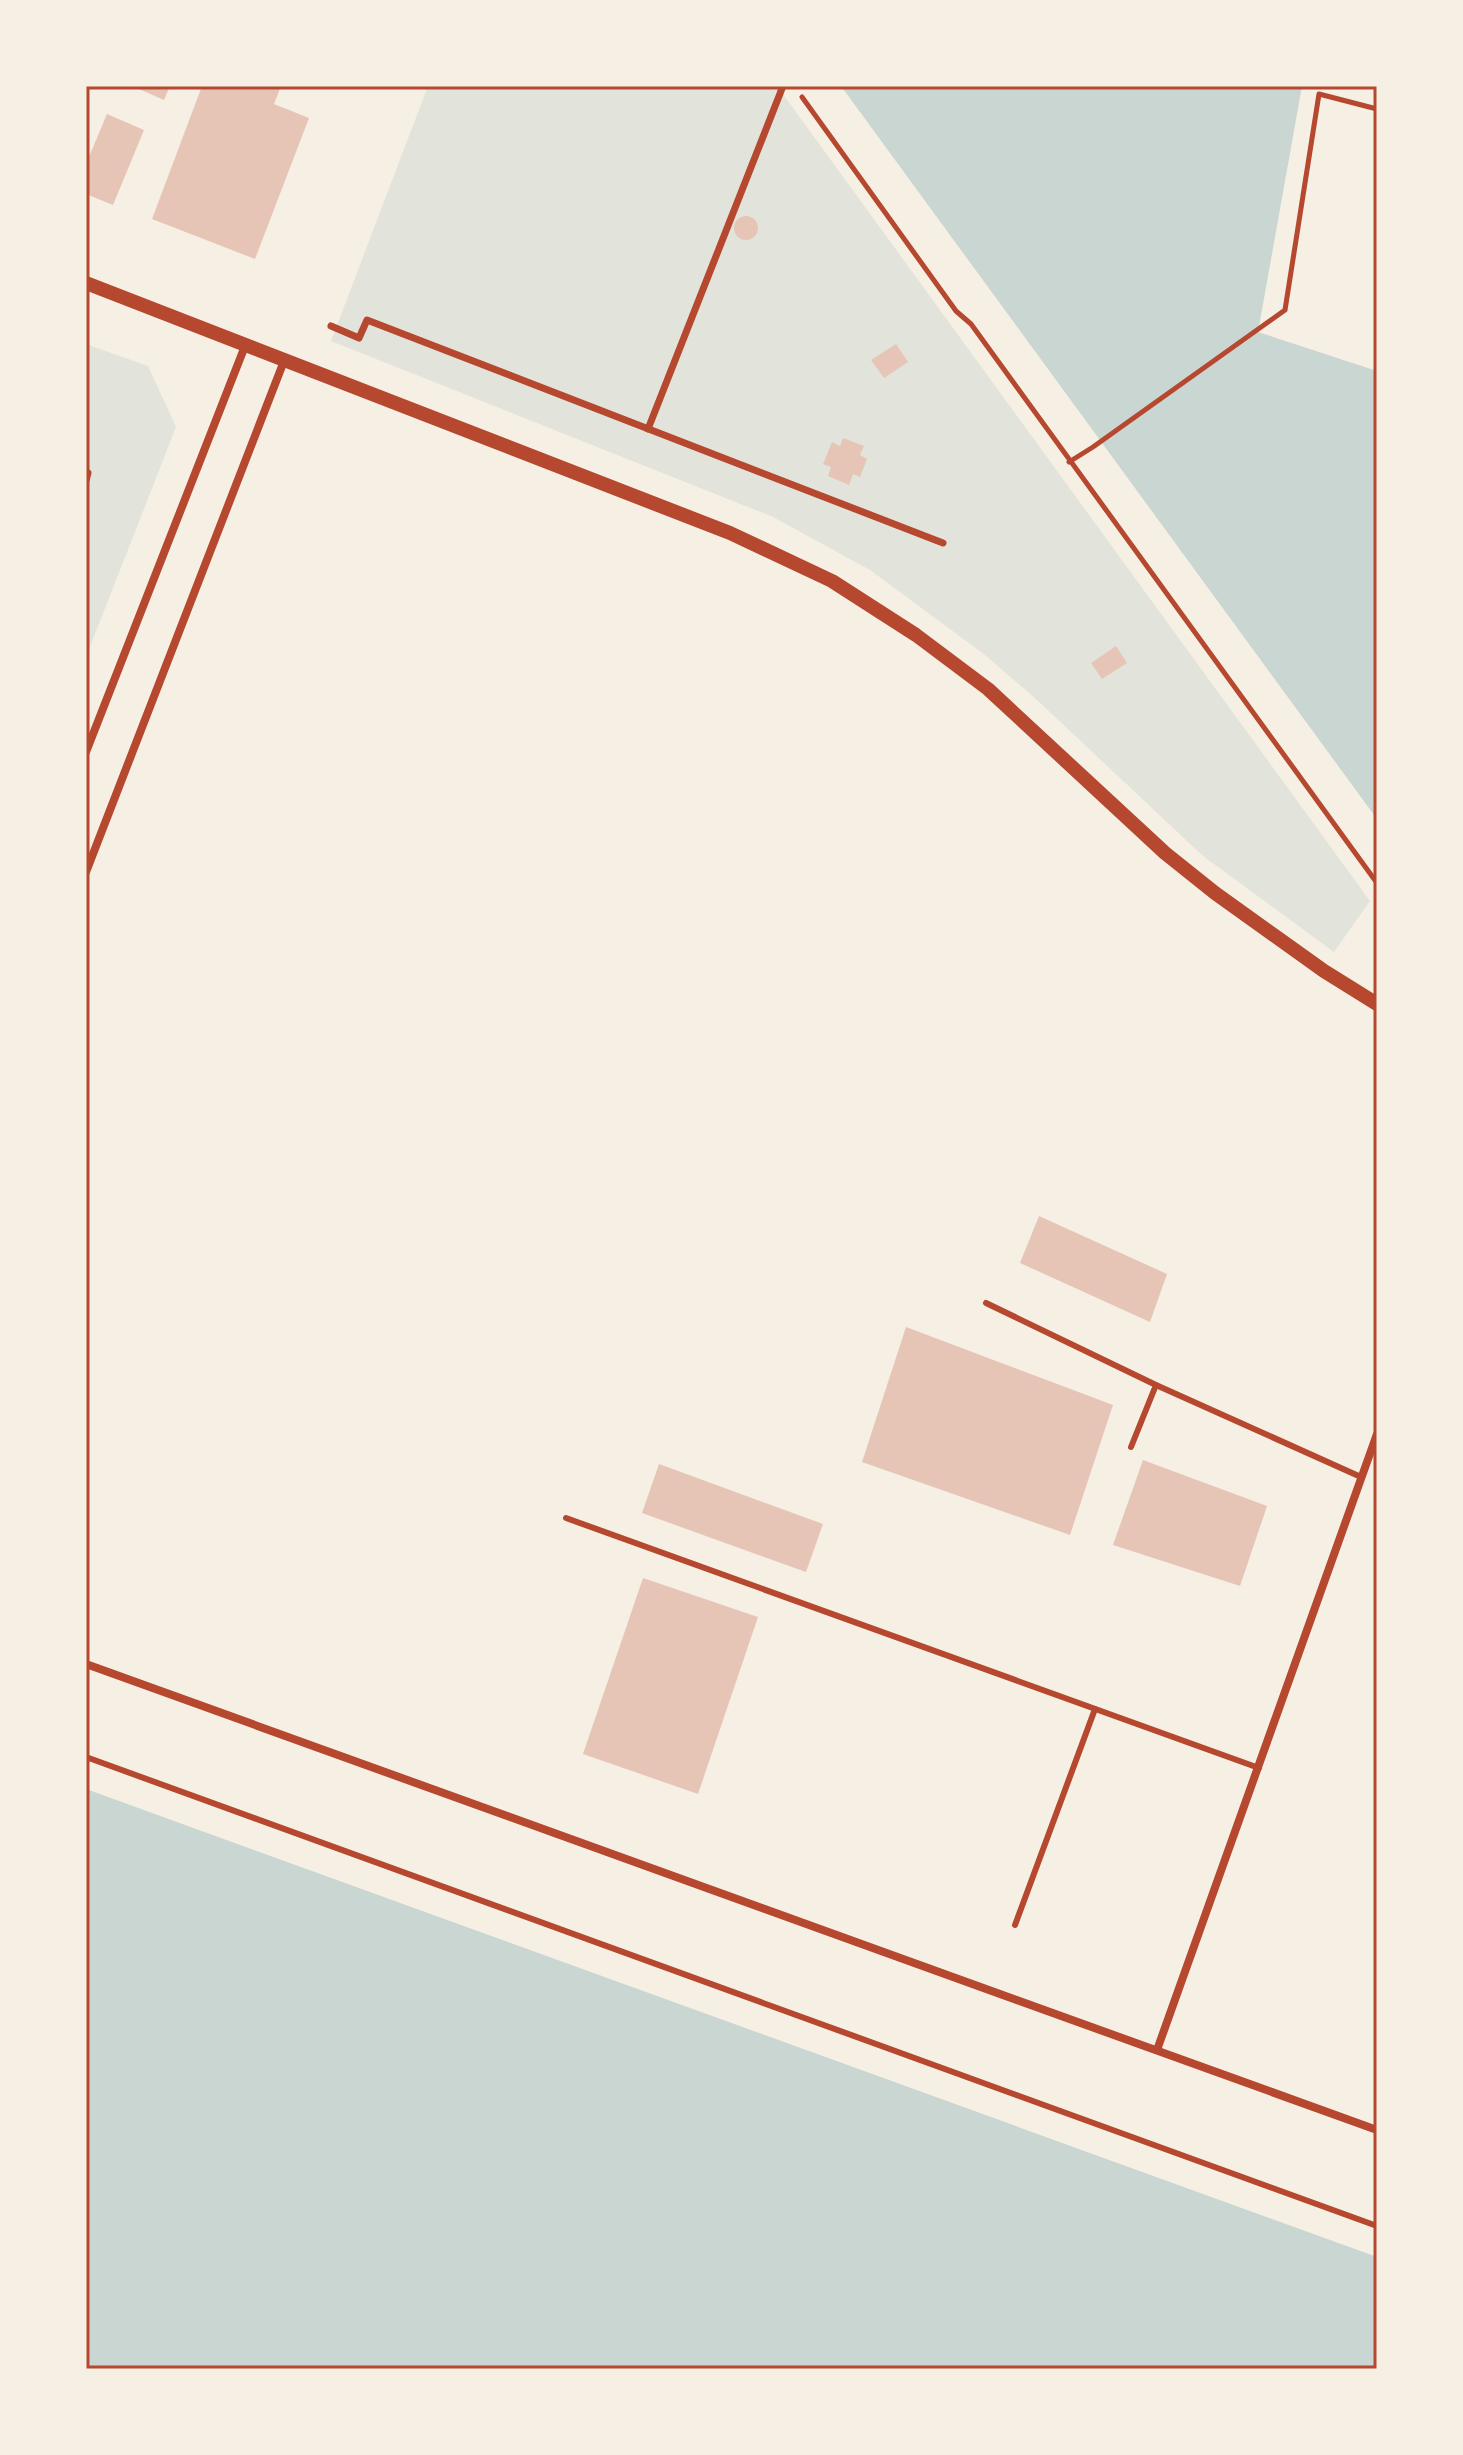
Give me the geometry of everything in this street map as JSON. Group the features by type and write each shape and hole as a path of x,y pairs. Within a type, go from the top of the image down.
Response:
{"street":[{"path":"648,429 783,86"},
{"path":"86,283 730,533 859,596 988,689 1165,853 1215,893 1324,971 1377,1004"},
{"path":"331,326 359,338 367,320 943,543"},
{"path":"86,752 245,346"},
{"path":"86,872 284,361"},
{"path":"86,472 86,481"},
{"path":"1157,2050 1377,1434"},
{"path":"86,1664 1377,2130"}],"lane":[{"path":"986,1303 1156,1385 1361,1477"},
{"path":"1131,1447 1156,1385"},
{"path":"566,1518 1260,1768"},
{"path":"1015,1925 1095,1709"},
{"path":"86,1757 1377,2226"}],"path":[{"path":"794,86 1377,883"},
{"path":"1069,462 1285,310 1319,94 1377,109"}],"shaded area":[{"path":"428,86 777,86 1370,901 1334,952 1203,856 985,655 870,570 773,517 331,341"},
{"path":"841,86 1302,86 1258,332 1377,371 1377,819"},
{"path":"86,344 148,366 176,427 86,657"},
{"path":"86,1789 1377,2257 1377,2369 86,2369"}],"building":[{"path":"132,86 170,86 164,100"},
{"path":"202,86 281,86 274,104 309,118 255,259 152,219"},
{"path":"107,114 144,130 113,205 86,194 86,164"},
{"path":"746,216 755,219 758,228 755,237 746,240 737,237 734,228 737,219"},
{"path":"896,344 908,362 884,378 871,360"},
{"path":"843,438 864,446 860,455 867,459 860,477 853,474 849,485 828,476 831,467 823,464 832,442 840,446"},
{"path":"1116,646 1127,663 1102,679 1091,663"},
{"path":"1039,1216 1167,1274 1150,1322 1020,1263"},
{"path":"906,1327 1113,1405 1070,1535 862,1462"},
{"path":"1143,1460 1267,1506 1240,1586 1113,1545"},
{"path":"659,1464 823,1524 806,1572 642,1513"},
{"path":"643,1578 758,1617 698,1794 583,1754"}]}
